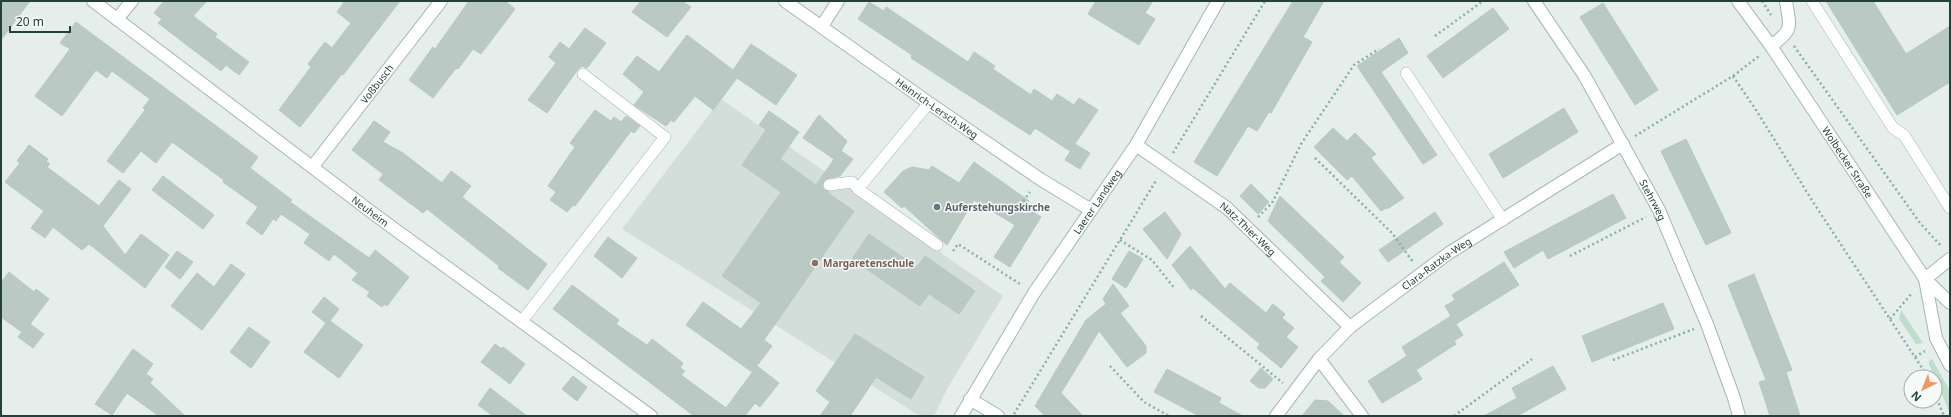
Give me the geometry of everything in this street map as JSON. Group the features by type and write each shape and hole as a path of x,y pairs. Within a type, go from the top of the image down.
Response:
{"street":[{"name":"Neuheim","path":"93,1 313,166 378,217 522,320 651,416"},
{"path":"118,19 132,1"},
{"name":"Voßbusch","path":"313,166 441,1"},
{"name":"Heinrich-Lersch-Weg","path":"785,1 929,103 1040,179 1091,210"},
{"path":"822,26 838,1"},
{"name":"Laerer Landweg","path":"961,416 1034,293 1136,145 1218,1"},
{"name":"Stehrweg","path":"1534,1 1584,75 1659,210 1707,324 1739,416"},
{"name":"Wolbecker Straße","path":"1738,1 1771,46 1875,206 1925,278 1950,303"},
{"path":"1771,46 1786,35 1790,27 1786,1"},
{"name":"Clara-Ratzka-Weg","path":"1276,416 1319,359 1350,327 1449,253 1623,144"},
{"name":"Natz-Thier-Weg","path":"1136,145 1166,164 1227,208 1350,327"},
{"path":"1925,278 1948,255"},
{"name":"Wolbecker Straße","path":"1925,278 1936,338 1950,365"},
{"path":"1319,359 1362,416"},
{"path":"970,399 998,416"}],"lane":[{"path":"1812,1 1893,128 1904,135 1950,208"},
{"path":"1406,73 1503,220"},
{"path":"522,320 665,137 582,74"},
{"path":"858,189 929,103"},
{"path":"829,185 852,182 858,189 937,245"}],"path":[{"path":"1012,416 1265,1"},
{"path":"1435,36 1483,1"},
{"path":"1762,1 1920,222 1948,255"},
{"path":"1623,144 1733,76 1771,46"},
{"path":"1248,228 1272,203 1300,144 1354,66 1379,48"},
{"path":"1733,76 1813,202 1923,369"},
{"path":"1315,158 1392,232 1421,274"},
{"path":"1570,256 1659,210"},
{"path":"1120,240 1152,260 1175,289"},
{"path":"937,245 951,252 958,244 1034,293"},
{"path":"1890,318 1925,278"},
{"path":"1202,316 1294,392"},
{"path":"1613,360 1707,324"},
{"path":"1454,416 1532,359"},
{"path":"1110,366 1144,402 1169,416"}],"shaded area":[{"name":"Margaretenschule","path":"721,99 1003,296 947,389 934,416 920,416 622,229"}],"green space":[{"path":"1901,310 1923,343 1916,344 1899,319"},
{"path":"1932,359 1938,369 1931,369 1929,361"},
{"path":"1943,379 1950,391 1950,413 1943,397"}],"building":[{"path":"1,1 30,1 1,40"},
{"path":"164,1 207,1 193,16 217,34 215,37 249,62 239,75 226,65 221,71 158,23 162,19 154,13"},
{"path":"345,1 400,1 343,75 342,74 300,127 279,110 311,67 308,64 325,42 332,48 351,23 337,12"},
{"path":"469,1 505,1 515,9 481,54 473,49 433,98 409,80 433,47 435,49"},
{"path":"641,1 682,1 691,7 667,37 632,12"},
{"path":"1096,1 1153,1 1145,13 1155,19 1139,45 1088,14"},
{"path":"1293,1 1324,1 1303,37 1312,42 1271,113 1269,112 1257,131 1248,126 1217,176 1194,162"},
{"path":"1826,1 1873,1 1906,54 1950,26 1950,82 1897,115"},
{"path":"869,2 884,11 886,7 968,62 974,52 995,66 993,69 1031,95 1034,89 1052,101 1057,94 1074,105 1079,98 1098,110 1070,151 1035,128 1030,135 911,58 912,55 858,19"},
{"path":"1603,3 1658,90 1635,105 1580,17"},
{"path":"1493,8 1509,29 1443,78 1427,56"},
{"path":"76,22 258,157 250,168 292,200 290,202 369,258 375,250 409,277 387,306 384,304 382,307 367,296 370,292 352,280 358,273 334,254 329,261 304,243 310,234 281,214 276,221 273,219 262,235 246,223 258,207 172,142 156,163 141,151 123,173 107,161 145,110 143,108 150,99 112,71 107,78 96,70 62,116 35,96 70,49 60,43"},
{"path":"585,28 606,43 587,68 582,66 578,69 547,113 528,100 556,63 549,57 560,42 569,49"},
{"path":"687,35 733,70 751,44 797,75 776,105 737,78 713,110 695,96 674,122 671,120 666,126 634,105 644,92 623,74 637,56 659,72"},
{"path":"1399,38 1408,53 1381,72 1437,155 1423,164 1357,66"},
{"path":"1564,108 1578,132 1503,178 1489,154"},
{"path":"595,110 611,121 614,117 621,122 626,116 640,126 634,133 631,131 575,206 573,205 567,212 550,200 556,192 548,186 575,147 570,143"},
{"path":"769,111 799,132 780,159 816,185 834,159 803,138 819,115 847,141 841,151 853,159 840,176 825,179 822,186 824,190 829,192 828,193 854,211 764,340 772,346 752,372 686,325 703,302 741,329 761,303 722,276 781,192 742,165 766,130 759,125"},
{"path":"374,121 390,132 383,142 403,153 442,183 451,171 471,186 462,197 547,264 528,290 498,268 499,266 427,209 423,213 379,180 383,174 352,150"},
{"path":"1333,128 1347,141 1355,133 1376,154 1371,158 1404,198 1387,209 1386,208 1381,211 1352,176 1347,180 1314,147"},
{"path":"1686,139 1731,233 1706,245 1661,151"},
{"path":"1075,144 1090,153 1080,169 1065,160"},
{"path":"29,145 48,159 46,161 50,164 47,167 99,206 119,180 131,189 103,226 125,255 141,234 169,255 145,288 89,244 82,250 53,227 45,238 31,228 44,211 5,182 20,163 17,161"},
{"path":"974,162 1029,201 1025,207 1041,217 1010,267 994,257 1015,225 974,200 947,245 904,206 902,208 884,192 903,171 912,167 929,170 932,166 959,183"},
{"path":"163,176 214,215 203,229 152,190"},
{"path":"1251,184 1269,202 1258,214 1240,196"},
{"path":"1613,194 1626,218 1548,259 1543,250 1514,268 1504,252"},
{"path":"1280,196 1344,257 1339,262 1361,283 1343,302 1321,281 1325,277 1268,221"},
{"path":"1165,212 1181,234 1167,259 1143,229"},
{"path":"1435,212 1443,224 1388,262 1379,250"},
{"path":"869,234 917,267 925,256 975,291 959,314 929,294 920,306 852,259"},
{"path":"608,237 637,258 622,278 594,256"},
{"path":"1190,246 1225,289 1230,283 1266,313 1273,304 1285,314 1282,318 1294,328 1286,337 1298,347 1281,368 1257,348 1260,344 1193,288 1191,290 1172,265"},
{"path":"177,251 193,262 180,279 165,267"},
{"path":"1129,251 1143,259 1126,288 1112,279"},
{"path":"1504,262 1519,285 1456,324 1463,335 1454,341 1456,344 1416,370 1422,379 1382,403 1368,381 1407,356 1402,347 1451,316 1445,306 1455,300 1452,295"},
{"path":"231,264 245,274 202,330 171,306 197,273 214,287"},
{"path":"9,272 34,292 36,289 49,299 30,324 44,334 33,348 18,337 22,332 1,317 1,283"},
{"path":"1754,274 1792,370 1786,372 1800,416 1770,416 1759,382 1766,380 1728,285"},
{"path":"1113,284 1129,306 1120,313 1146,346 1146,353 1127,367 1099,331 1061,393 1083,416 1045,416 1035,406 1086,320 1106,304 1103,299"},
{"path":"572,285 619,320 616,324 647,345 652,339 683,363 680,368 685,371 681,375 726,408 757,366 779,383 760,407 755,403 745,416 694,416 553,309"},
{"path":"324,297 339,309 330,321 363,345 339,378 304,352 326,323 312,312"},
{"path":"1663,303 1674,329 1592,362 1582,336"},
{"path":"249,327 270,342 251,368 230,352"},
{"path":"855,334 924,377 911,399 876,377 850,416 820,416 830,402 816,391"},
{"path":"495,344 502,349 503,347 525,364 510,384 481,362"},
{"path":"133,349 153,364 146,374 153,379 150,383 185,416 159,416 127,393 112,415 95,404"},
{"path":"1553,366 1566,389 1517,416 1484,416 1517,398 1512,388"},
{"path":"1261,368 1273,379 1265,388 1259,388 1250,381"},
{"path":"1167,369 1221,398 1219,403 1243,416 1199,416 1154,392"},
{"path":"573,376 587,387 577,401 562,389"},
{"path":"490,388 527,416 493,416 478,405"},
{"path":"1315,400 1328,401 1344,416 1302,416"}],"place":[{"name":"Auferstehungskirche","path":"937,207"},
{"name":"Margaretenschule","path":"815,263"}]}
